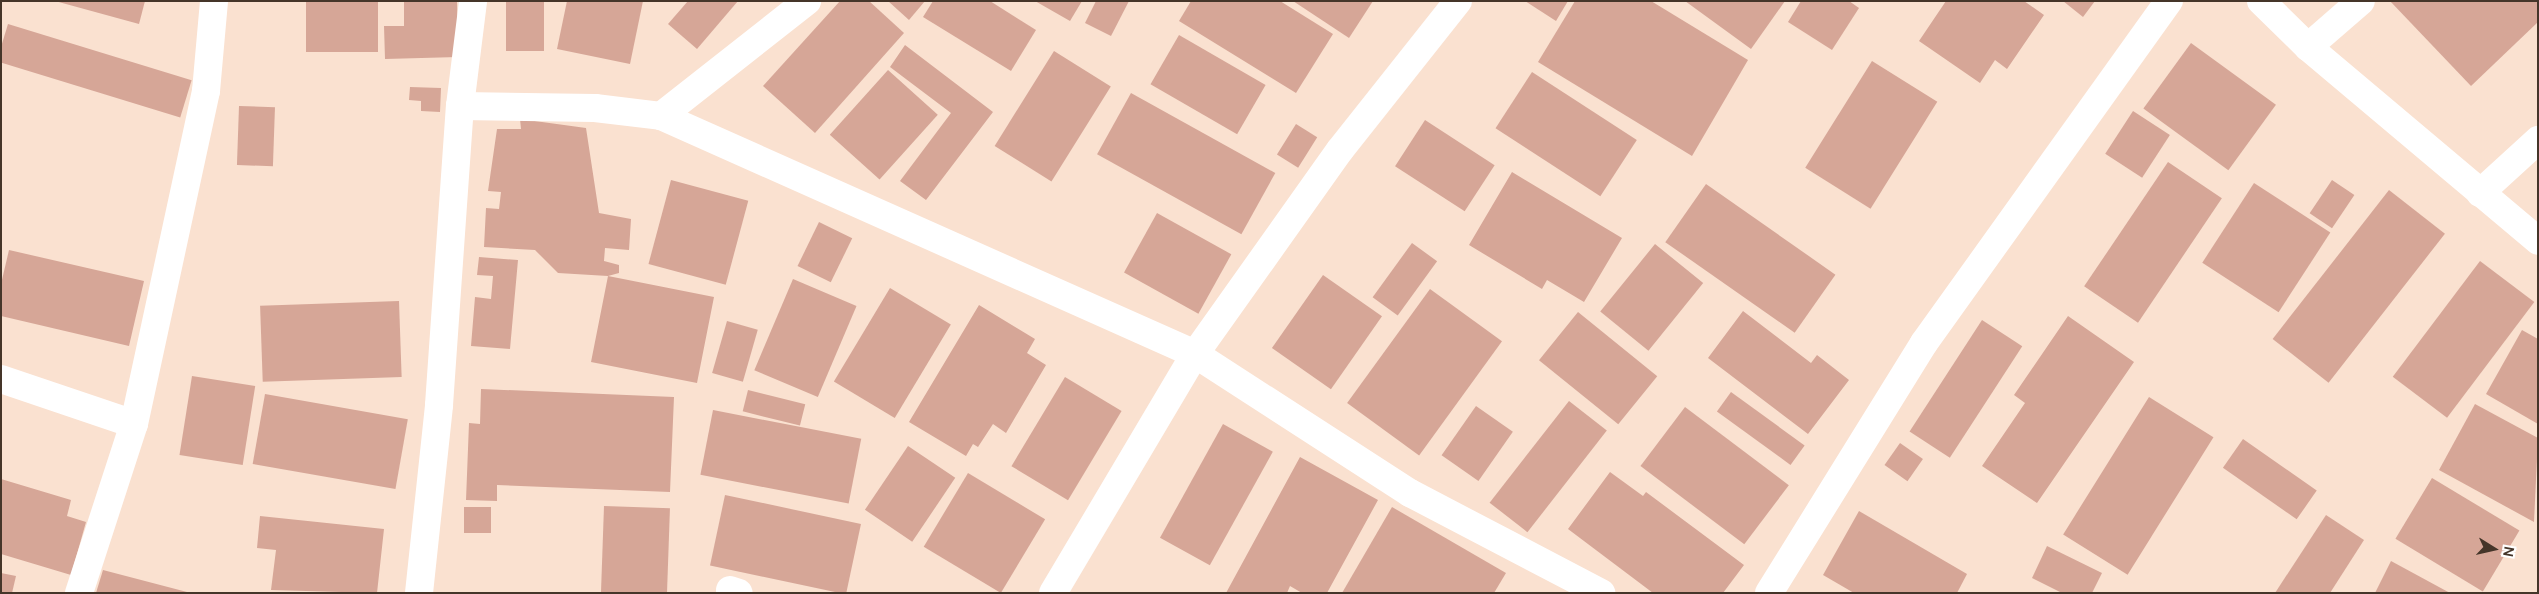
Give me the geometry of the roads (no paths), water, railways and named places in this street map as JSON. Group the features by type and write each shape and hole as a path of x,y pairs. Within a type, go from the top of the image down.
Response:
{"street":[{"path":"79,593 134,424 206,91 214,1"},
{"path":"419,593 439,405 460,106 473,1"},
{"path":"661,116 807,1"},
{"path":"1053,593 1196,354 1340,150 1458,1"},
{"path":"1769,593 1924,343 2169,1"},
{"path":"2261,1 2308,47 2538,241"},
{"path":"2308,47 2361,1"},
{"path":"460,106 595,108 661,116 1196,354 1410,493 1601,593"},
{"path":"2480,193 2538,140"},
{"path":"1,379 134,424"}]}
